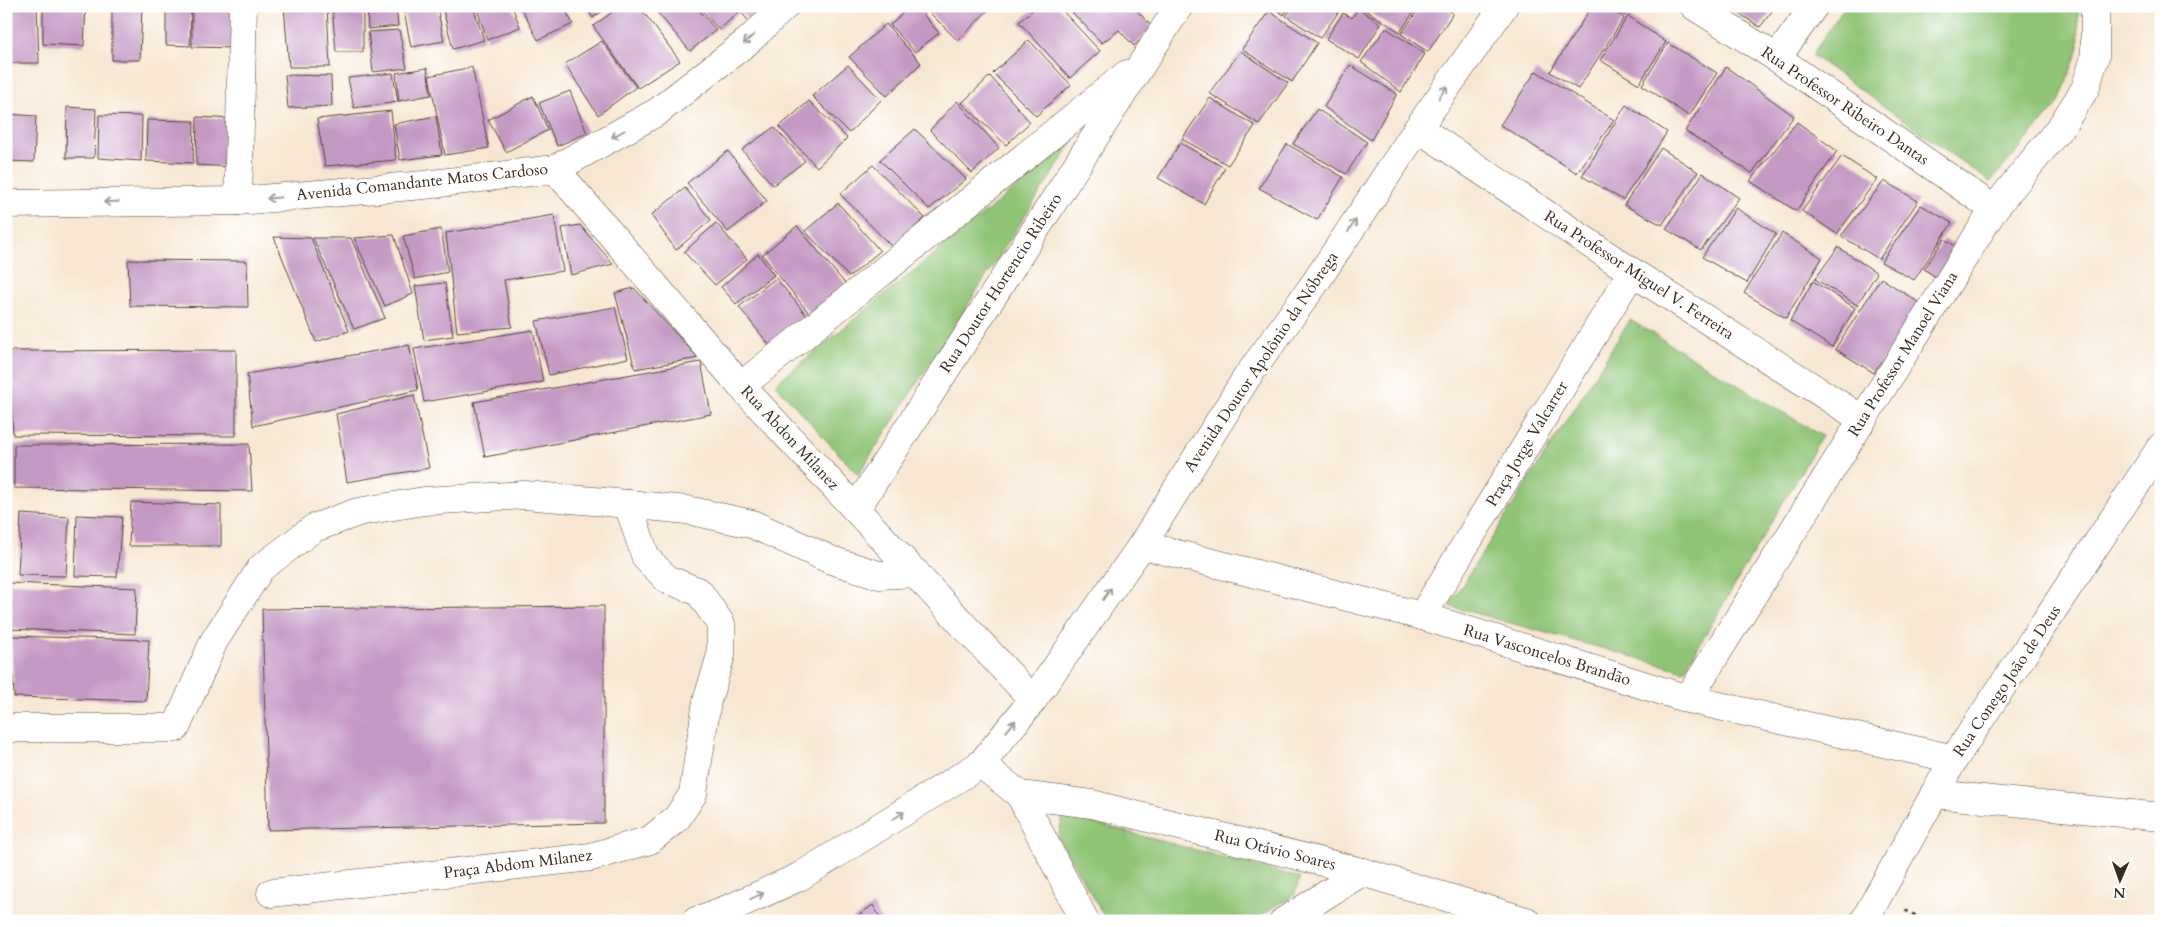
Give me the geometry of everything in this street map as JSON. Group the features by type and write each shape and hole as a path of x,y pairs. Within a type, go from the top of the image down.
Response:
{"street":[{"path":"238,200 243,6"},
{"name":"Avenida Comandante Matos Cardoso","path":"6,204 238,200 424,185 555,169 658,112 748,41 786,6"},
{"name":"Rua Doutor Hortencio Ribeiro","path":"856,508 1179,6"},
{"name":"Avenida Doutor Apolônio da Nóbrega","path":"696,921 799,877 981,764 1033,700 1142,545 1247,377 1315,282 1418,128 1504,6"},
{"name":"Rua Professor Ribeiro Dantas","path":"1694,6 1776,58 1994,209"},
{"path":"1776,58 1814,6"},
{"name":"Rua Professor Manoel Viana","path":"1688,699 1994,209 2062,125 2085,89 2095,57 2095,6"},
{"name":"Rua Doutor Hortencio Ribeiro","path":"741,386 1146,58"},
{"name":"Rua Professor Miguel V. Ferreira","path":"1418,128 1632,272 1862,419"},
{"name":"Rua Abdon Milanez","path":"555,169 741,386 1033,700"},
{"name":"Praça Jorge Valcarrer","path":"1422,616 1632,272"},
{"name":"Rua Conego João de Deus","path":"1864,921 1954,759 2161,447"},
{"path":"6,728 176,728 214,642 261,568 314,528 358,512 424,501 525,495 687,510 752,524 831,560 879,575 916,573"},
{"name":"Praça Abdom Milanez","path":"271,893 591,857 650,840 677,818 693,794 707,702 720,655 720,624 699,592 667,578 646,558 628,504"},
{"name":"Rua Vasconcelos Brandão","path":"1142,545 1422,616 1688,699 1954,759"},
{"name":"Rua Otávio Soares","path":"981,764 1020,794 1085,921"},
{"name":"Rua Otávio Soares","path":"1020,794 1092,804 1362,872 1526,921"},
{"path":"1934,794 2161,817"},
{"path":"1284,921 1362,872"}],"green space":[{"path":"1845,6 2078,6 2079,47 2059,103 1990,182 1812,55"},
{"path":"1074,140 858,475 775,384"},
{"path":"1630,320 1822,436 1684,671 1449,606"},
{"path":"1063,815 1300,878 1294,895 1252,921 1107,921 1058,838"}],"building":[{"path":"6,6 37,6 39,63 6,63"},
{"path":"43,6 86,6 84,46 43,44"},
{"path":"112,6 142,6 140,60 112,60"},
{"path":"166,6 191,6 190,46 166,45"},
{"path":"192,6 238,6 237,48 192,47"},
{"path":"284,6 327,6 330,67 289,67"},
{"path":"332,6 363,6 363,52 336,52"},
{"path":"367,6 396,6 398,26 368,29"},
{"path":"403,6 437,6 444,41 411,47"},
{"path":"442,6 473,6 484,40 453,49"},
{"path":"476,6 512,6 520,27 487,40"},
{"path":"520,6 563,6 573,24 538,40"},
{"path":"585,6 609,6 593,18"},
{"path":"621,6 639,6 680,61 638,88 593,26"},
{"path":"652,6 695,6 716,30 690,51"},
{"path":"698,6 759,6 767,15 754,27 740,11 719,30"},
{"path":"910,6 916,6 939,33 915,52 890,25"},
{"path":"923,6 992,6 958,41"},
{"path":"1037,6 1058,6 1100,51 1070,78 1019,22"},
{"path":"1066,6 1133,6 1153,28 1134,46 1119,30 1102,43"},
{"path":"1271,6 1290,6 1284,15"},
{"path":"1293,6 1343,6 1320,38 1286,16"},
{"path":"1364,6 1418,6 1400,32 1362,8"},
{"path":"1421,6 1442,6 1453,13 1428,52 1401,34"},
{"path":"1592,6 1608,6 1624,18 1578,89 1550,72"},
{"path":"1610,6 1632,6 1625,16"},
{"path":"1728,6 1776,6 1760,27"},
{"path":"1358,8 1381,24 1359,59 1326,39 1343,13 1352,18"},
{"path":"1269,11 1317,43 1292,82 1242,49"},
{"path":"1628,16 1666,42 1639,84 1600,60"},
{"path":"886,24 921,63 887,96 849,57"},
{"path":"1386,28 1425,54 1401,92 1361,62"},
{"path":"399,30 407,68 373,72 368,32"},
{"path":"1029,40 1071,85 1036,116 993,73"},
{"path":"602,41 636,87 598,115 565,64"},
{"path":"1668,43 1717,73 1689,116 1642,85"},
{"path":"1241,51 1288,83 1259,124 1209,93"},
{"path":"848,65 881,100 849,133 812,96"},
{"path":"1350,65 1397,94 1371,140 1324,107"},
{"path":"472,67 489,148 445,155 429,76"},
{"path":"1726,67 1794,116 1752,173 1685,131"},
{"path":"427,68 431,95 399,101 396,73"},
{"path":"1536,71 1614,120 1577,173 1500,125"},
{"path":"393,73 398,102 354,108 348,78"},
{"path":"285,75 331,76 332,106 288,108"},
{"path":"990,76 1030,122 1006,145 962,103"},
{"path":"570,91 587,133 557,146 539,103"},
{"path":"533,96 548,130 506,152 488,120"},
{"path":"1210,98 1255,126 1228,165 1182,139"},
{"path":"809,101 847,138 817,167 779,127"},
{"path":"957,101 999,148 972,173 930,130"},
{"path":"1626,105 1667,132 1623,200 1582,176"},
{"path":"67,107 96,109 94,158 66,158"},
{"path":"1317,109 1367,142 1346,174 1293,144"},
{"path":"391,111 396,160 325,166 317,119"},
{"path":"6,114 36,116 34,162 6,161"},
{"path":"99,115 142,116 141,161 98,158"},
{"path":"436,116 442,155 400,160 394,124"},
{"path":"197,117 234,119 232,167 196,165"},
{"path":"147,120 194,121 193,163 146,161"},
{"path":"1797,122 1837,151 1796,211 1750,181"},
{"path":"774,127 805,161 773,185 742,150"},
{"path":"915,129 966,179 929,209 880,160"},
{"path":"1180,143 1225,168 1204,204 1158,178"},
{"path":"1287,144 1343,177 1317,220 1259,188"},
{"path":"1661,148 1698,172 1662,225 1624,205"},
{"path":"728,151 767,201 728,232 687,183"},
{"path":"1842,156 1877,179 1837,234 1802,211"},
{"path":"873,165 925,218 893,248 840,194"},
{"path":"1703,173 1739,198 1701,250 1666,229"},
{"path":"1884,181 1918,201 1879,259 1841,236"},
{"path":"685,188 711,220 676,250 651,215"},
{"path":"838,203 880,251 849,277 805,231"},
{"path":"1921,205 1952,223 1914,280 1881,262"},
{"path":"1736,208 1776,234 1747,283 1702,257"},
{"path":"554,215 563,271 504,280 512,327 457,332 446,233"},
{"path":"716,223 747,259 715,285 684,252"},
{"path":"580,225 613,264 571,275 562,228"},
{"path":"797,226 848,287 813,318 762,255"},
{"path":"441,229 448,272 415,279 403,236"},
{"path":"1782,233 1822,258 1786,318 1744,293"},
{"path":"394,235 413,294 385,306 354,238"},
{"path":"274,237 311,238 349,331 316,342"},
{"path":"313,238 351,238 385,318 354,329"},
{"path":"1944,239 1962,250 1943,282 1924,269"},
{"path":"1838,247 1877,273 1857,305 1815,279"},
{"path":"758,254 774,275 736,304 721,287"},
{"path":"128,260 247,261 248,307 130,306"},
{"path":"776,278 807,316 770,346 739,307"},
{"path":"1881,278 1921,304 1874,373 1835,349"},
{"path":"1813,281 1855,308 1832,347 1790,321"},
{"path":"445,283 453,336 424,340 415,286"},
{"path":"634,288 698,358 635,369 615,293"},
{"path":"615,307 628,358 549,375 536,321"},
{"path":"533,330 543,382 424,402 414,349"},
{"path":"409,345 418,390 253,426 247,374"},
{"path":"236,350 236,436 13,435 9,351"},
{"path":"701,362 711,414 485,457 474,402"},
{"path":"414,395 429,468 347,482 336,414"},
{"path":"249,444 252,491 14,488 14,445"},
{"path":"131,502 221,505 221,546 129,546"},
{"path":"21,514 69,517 66,576 18,575"},
{"path":"77,515 122,517 117,577 75,576"},
{"path":"10,583 137,588 135,634 8,629"},
{"path":"604,606 604,823 268,830 262,609"},
{"path":"11,636 149,640 146,701 14,697"},
{"path":"873,905 882,921 850,921"}]}
